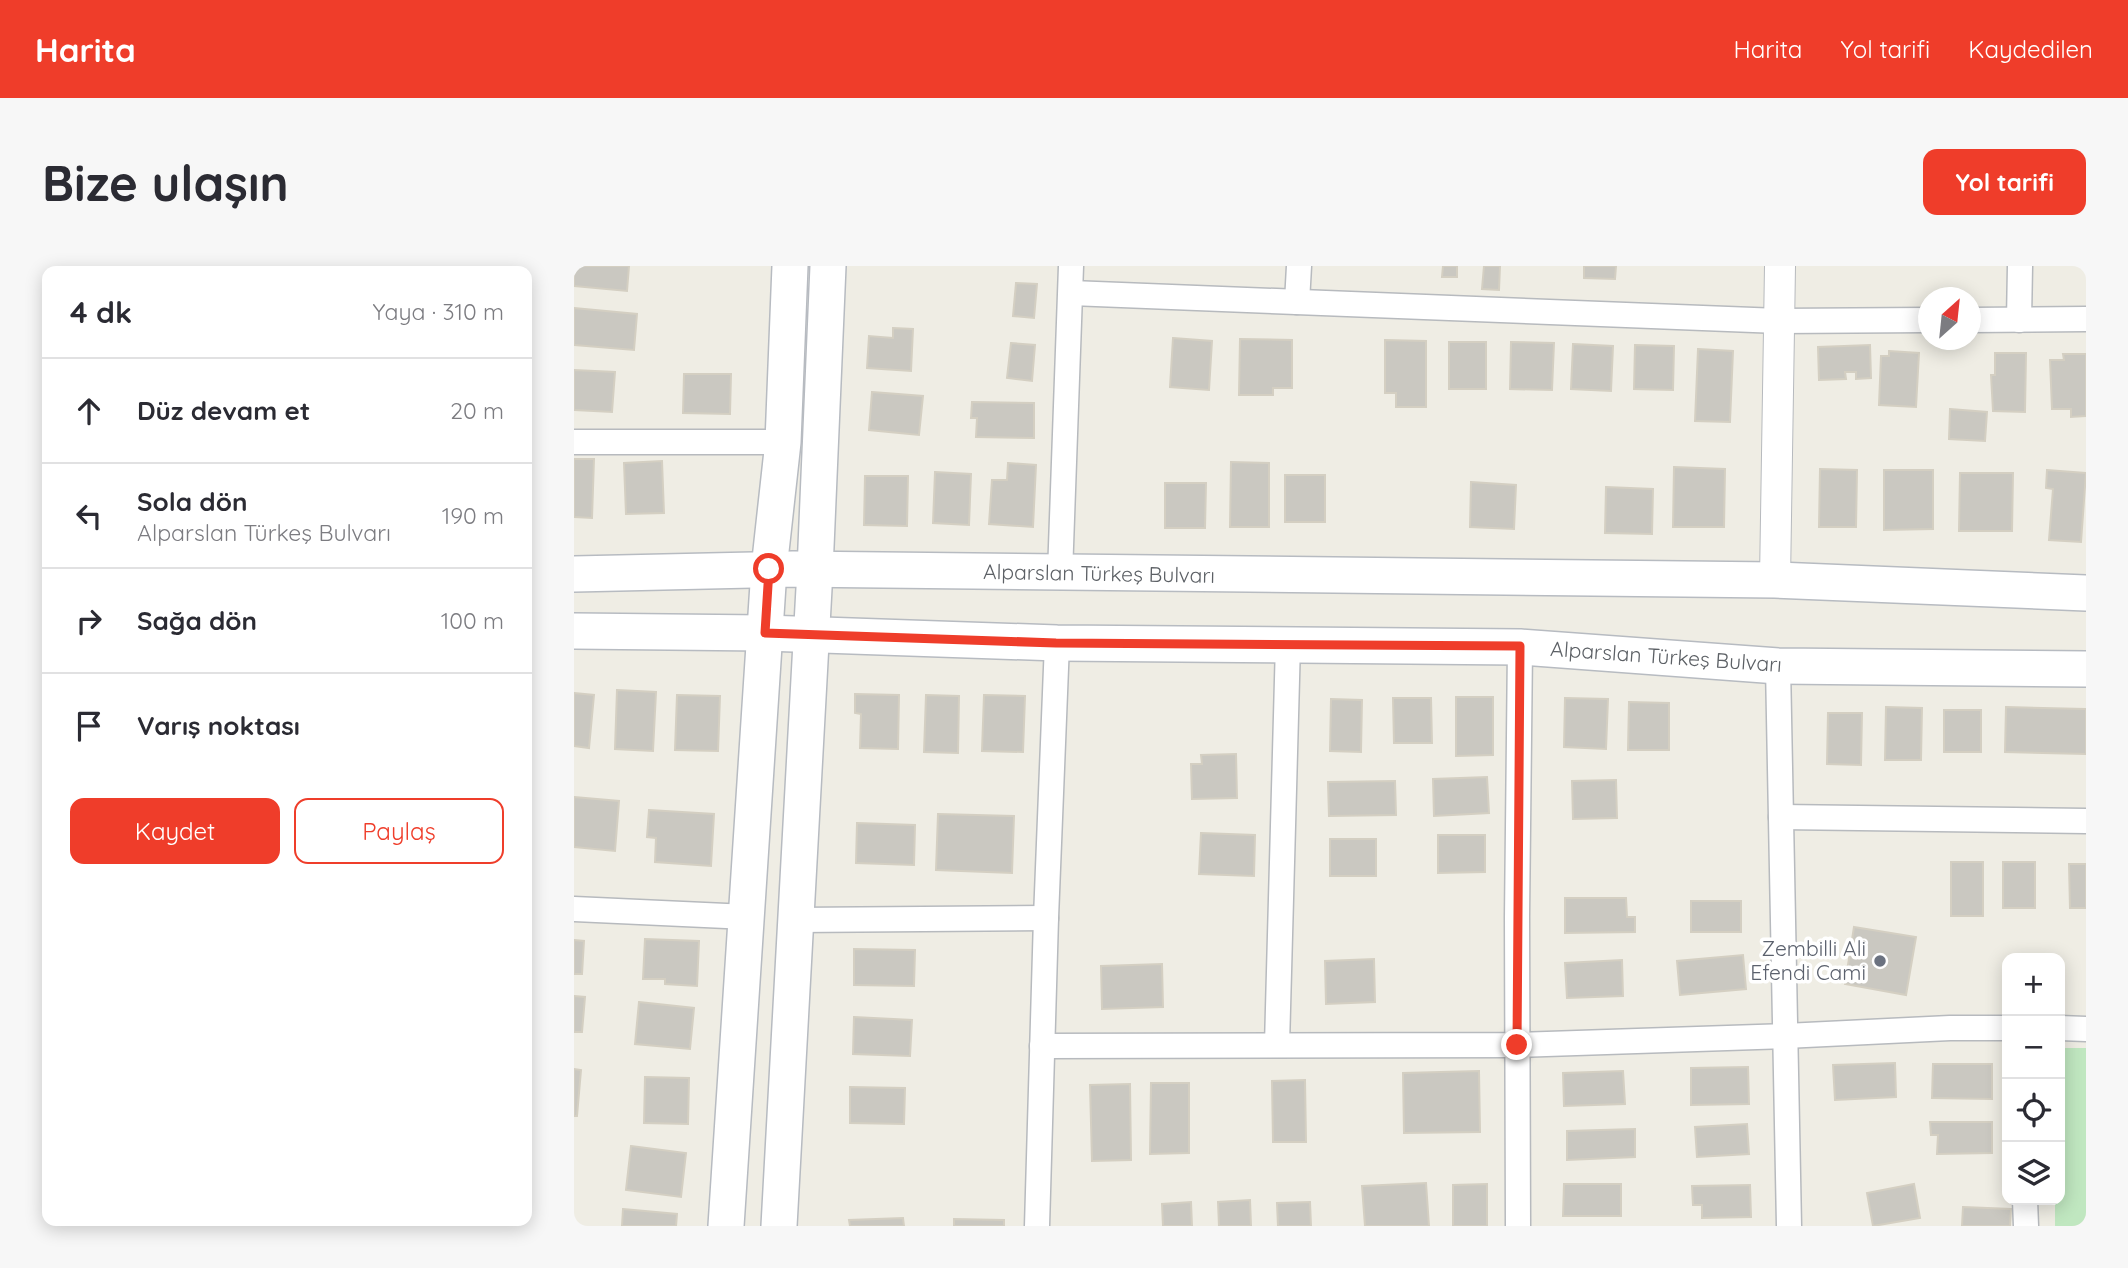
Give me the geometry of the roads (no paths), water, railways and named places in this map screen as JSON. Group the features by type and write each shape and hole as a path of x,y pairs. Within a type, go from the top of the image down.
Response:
{"main road":[{"path":"726,1226 769,569 783,442 790,266"},
{"path":"779,1226 815,570 828,266"},
{"name":"Alparslan Türkeş Bulvarı","path":"574,574 769,569 1775,580 2086,593"},
{"name":"Alparslan Türkeş Bulvarı","path":"574,631 811,634 1056,643 1520,646 1777,666 2086,669"}],"street":[{"path":"1060,573 1072,266"},
{"path":"1297,302 1298,266"},
{"path":"1775,580 1780,266"},
{"path":"2019,320 2020,266"},
{"path":"1071,293 1779,321 1918,320"},
{"path":"1981,320 2086,319"},
{"path":"574,442 783,442"},
{"path":"1037,1226 1056,643"},
{"path":"1277,1045 1288,643"},
{"path":"1518,1226 1520,646"},
{"path":"1777,666 1789,1226"},
{"path":"1781,817 2086,821"},
{"path":"574,909 748,917"},
{"path":"796,920 1045,918"},
{"path":"1042,1046 1517,1045 2002,1028"},
{"path":"2065,1028 2086,1029"},
{"path":"2025,1205 2026,1226"}],"place":[{"name":"Zembilli Ali Efendi Cami","path":"1880,961"}]}
